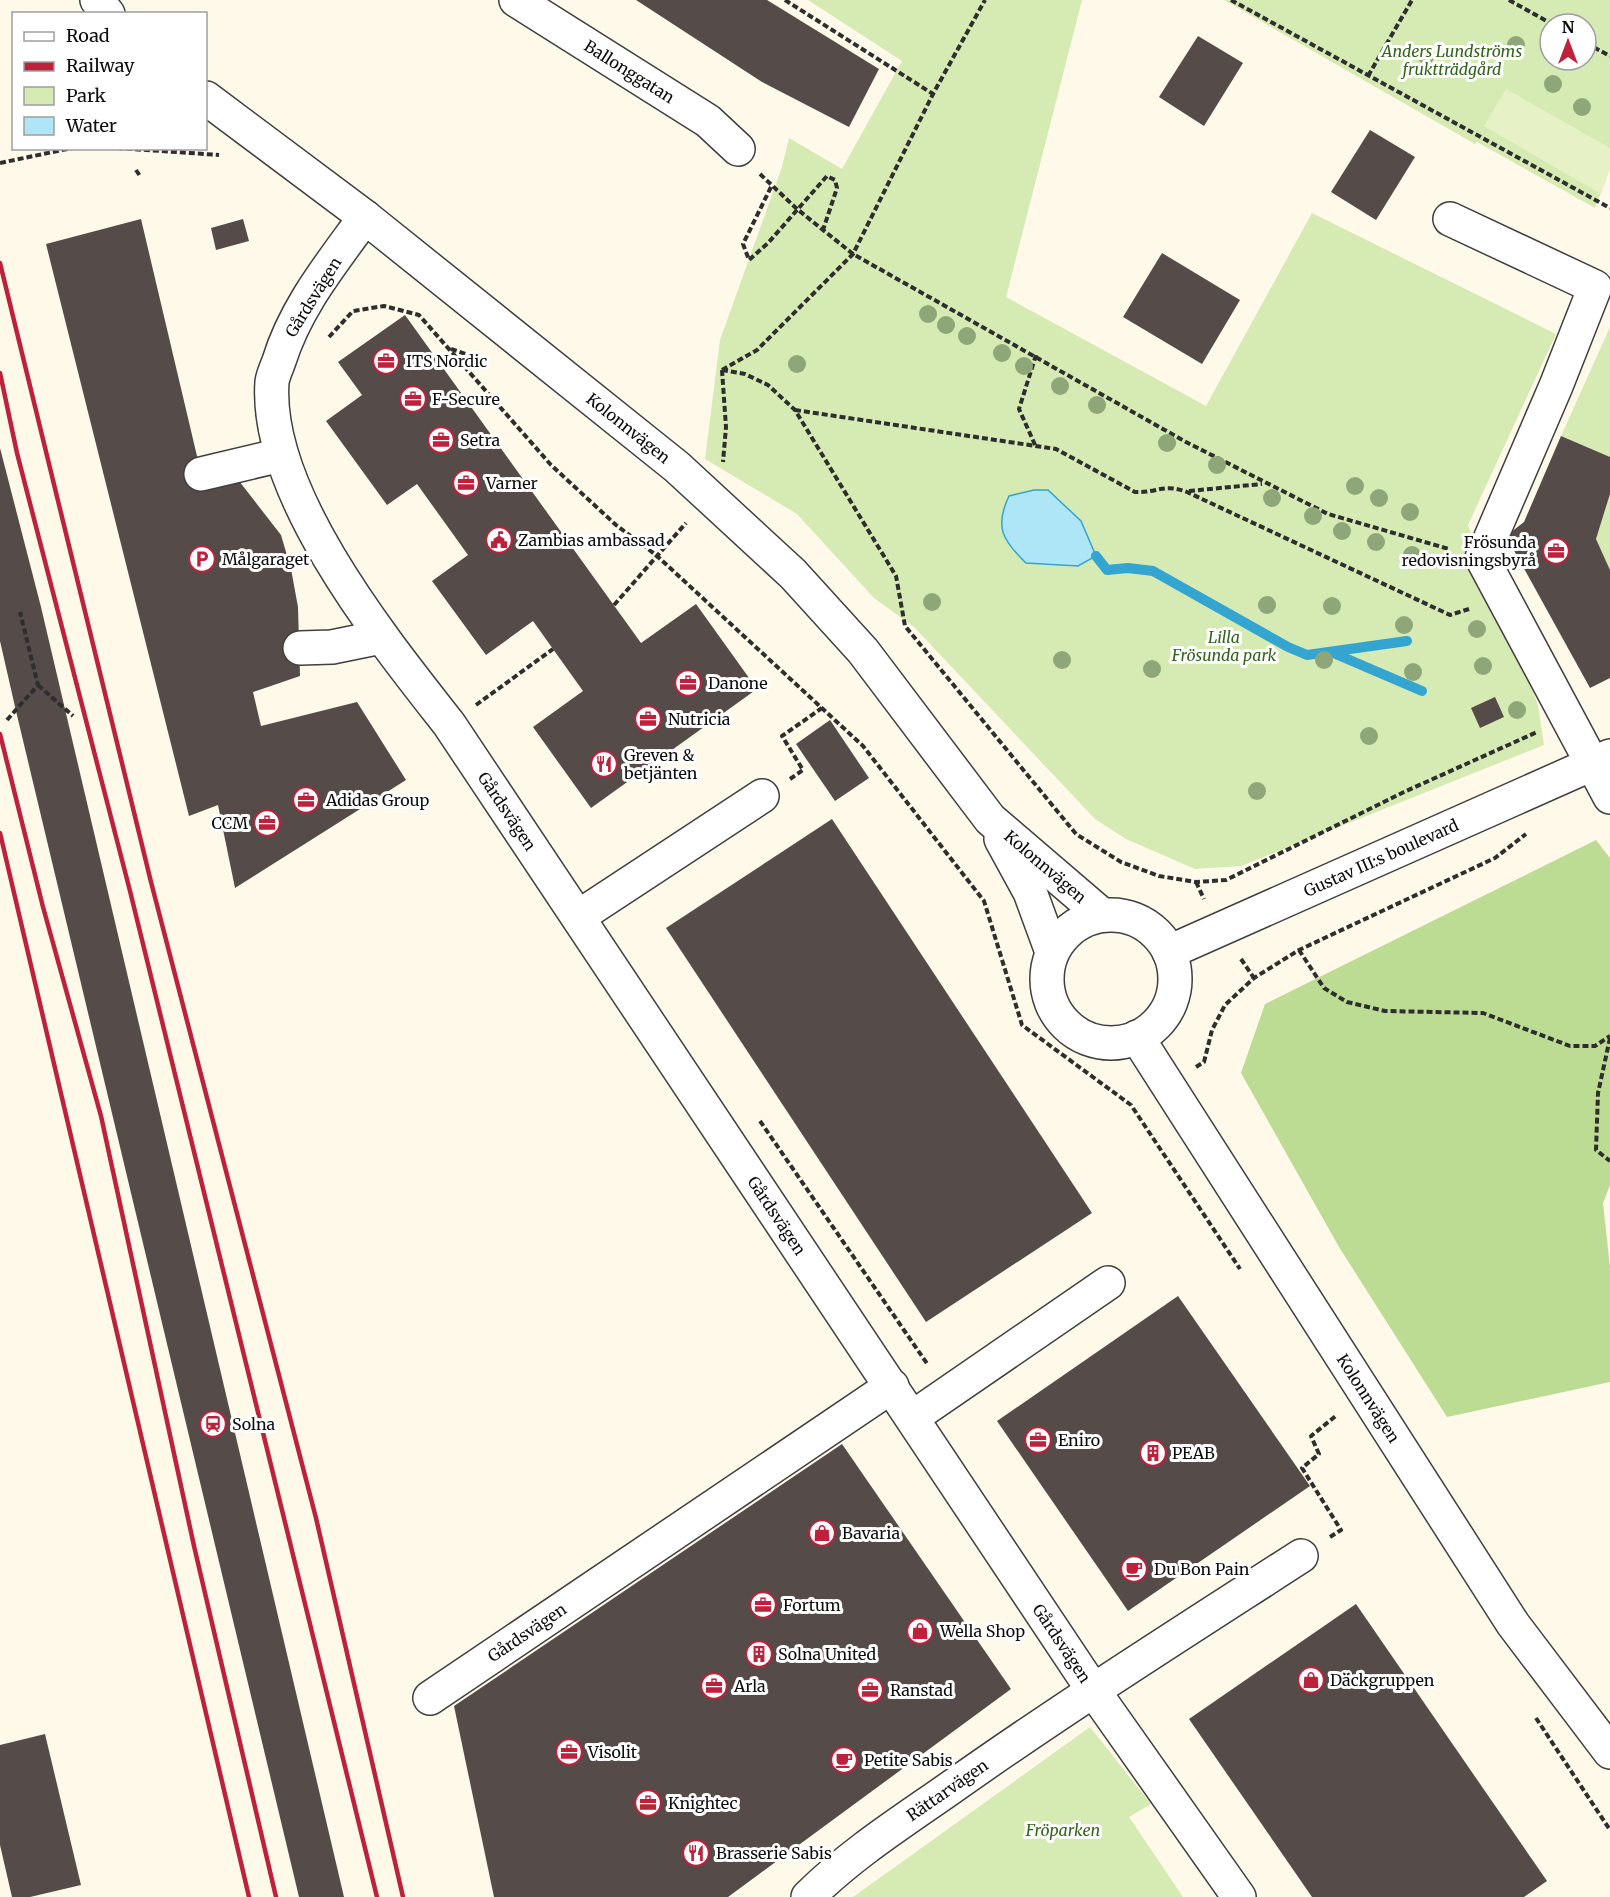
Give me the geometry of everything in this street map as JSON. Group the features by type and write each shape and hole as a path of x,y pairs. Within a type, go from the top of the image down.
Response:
{"street":[{"path":"97,0 106,12"},
{"name":"Ballonggatan","path":"516,0 708,121 738,149"},
{"name":"Kolonnvägen","path":"207,99 365,217 677,467 793,574 863,651 990,819 1030,892 1052,952"},
{"name":"Gårdsvägen","path":"365,217 289,329 272,381 278,446 307,518 381,637 449,724 1093,1690 1239,1897"},
{"path":"1450,219 1595,287 1557,386 1482,558 1568,718 1602,760 1610,797"},
{"path":"201,474 281,455"},
{"path":"300,648 332,647 381,637"},
{"name":"Gustav III:s boulevard","path":"1169,952 1602,760"},
{"path":"578,916 762,796"},
{"name":"Kolonnvägen","path":"990,819 1102,915"},
{"path":"1102,915 1123,915 1142,923 1158,935 1169,952 1174,972 1170,1001 1154,1026 1137,1037 1115,1043 1093,1040 1074,1031 1058,1015 1049,996 1047,974 1052,952 1064,934 1082,921 1102,915"},
{"name":"Kolonnvägen","path":"1137,1037 1513,1624 1610,1752"},
{"path":"913,1417 1108,1283"},
{"name":"Gårdsvägen","path":"430,1698 465,1686 892,1386"},
{"name":"Rättarvägen","path":"808,1897 835,1870 1093,1690 1300,1556"}],"path":[{"path":"786,0 933,94"},
{"path":"722,370 756,350 853,254 933,94 985,0"},
{"path":"1231,0 1610,208"},
{"path":"1368,76 1412,0"},
{"path":"1509,0 1538,16"},
{"path":"39,150 40,154"},
{"path":"0,163 61,150"},
{"path":"146,150 219,155"},
{"path":"136,170 140,176"},
{"path":"823,230 837,188 835,180 826,176 797,209 768,243 749,260 743,244 771,187 797,209 823,230 853,254 1263,484 1328,514 1482,558"},
{"path":"323,343 353,311 384,306 419,315 551,465 616,525 656,555 863,746 984,901 1022,1025 1131,1105"},
{"path":"449,348 488,362"},
{"path":"1036,355 1019,409 1036,447"},
{"path":"722,370 745,374 768,385 795,410 896,576 905,626 1076,834 1120,862 1159,876 1196,882 1226,880 1404,792 1568,718"},
{"path":"722,370 726,427 723,467"},
{"path":"795,410 1056,449 1135,492 1147,492 1170,486 1187,492 1450,615 1471,609"},
{"path":"1187,492 1263,484"},
{"path":"614,605 688,520"},
{"path":"20,612 38,685 73,716"},
{"path":"449,724 553,649"},
{"path":"7,720 38,685"},
{"path":"782,736 822,708"},
{"path":"1204,1062 1212,1030 1225,1005 1254,978 1299,950 1495,858 1531,830"},
{"path":"1299,950 1324,988 1347,1002 1385,1011 1483,1013 1570,1046 1595,1046 1610,1037"},
{"path":"1610,1037 1598,1094 1596,1150 1610,1161"},
{"path":"1337,1415 1311,1436 1319,1454 1302,1468 1341,1530"}],"green space":[{"name":"Lilla Frösunda park","path":"808,0 1082,0 1006,297 1206,406 1312,213 1556,334 1468,525 1538,705 1544,745 1241,866 1195,869 1126,839 1095,819 914,627 874,598 797,514 705,459 720,340 782,167 789,138 842,169 902,61"},
{"name":"Anders Lundströms fruktträdgård","path":"1224,0 1610,0 1610,169 1595,208 1477,142 1475,144"},
{"path":"1506,89 1610,148 1610,169 1601,194 1484,126"},
{"path":"1610,327 1610,457 1561,436"},
{"path":"1610,494 1610,570 1596,539"},
{"path":"1596,840 1610,858 1610,1185 1603,1203 1610,1267 1610,1382 1447,1417 1339,1247 1241,1073 1265,1004"},
{"name":"Fröparken","path":"1090,1727 1151,1804 1129,1817 1183,1897 853,1897"}],"water":[{"path":"1034,490 1048,490 1081,521 1096,556 1078,566 1026,563 1018,555 1003,533 1004,507 1009,496"}],"building":[{"path":"636,0 767,0 879,69 849,127 762,82"},
{"path":"1198,36 1243,63 1204,126 1159,97"},
{"path":"1370,130 1415,157 1376,220 1331,192"},
{"path":"141,219 205,490 239,481 281,535 291,569 298,607 300,676 253,692 261,726 357,702 406,780 235,888 218,805 189,816 46,244"},
{"path":"243,219 249,241 216,250 211,228"},
{"path":"1162,253 1240,300 1202,364 1123,317"},
{"path":"405,315 641,643 696,604 757,689 591,808 533,727 583,691 533,621 486,655 432,581 468,555 417,484 387,505 326,421 362,395 338,362"},
{"path":"1561,436 1610,457 1610,494 1596,539 1610,570 1610,678 1590,688 1506,536 1524,522"},
{"path":"0,448 41,607 344,1897 299,1897 16,711 0,641"},
{"path":"1495,697 1504,717 1480,728 1471,708"},
{"path":"830,720 869,778 835,801 796,744"},
{"path":"832,819 1092,1213 926,1322 666,928"},
{"name":"PEAB","path":"1178,1296 1310,1486 1128,1611 997,1421"},
{"name":"Solna United","path":"842,1444 1011,1689 728,1897 494,1897 454,1706"},
{"path":"1356,1604 1547,1881 1524,1897 1312,1897 1189,1719"},
{"path":"45,1734 81,1885 30,1897 12,1897 0,1845 0,1745"}],"waterway":[{"path":"1096,556 1107,570 1128,568 1153,571 1288,647 1307,655 1407,641"},
{"path":"1331,652 1422,691"}],"railway":[{"path":"0,263 151,882 316,1518 403,1897"},
{"path":"0,373 17,453 130,891 377,1897"},
{"path":"0,734 43,907 101,1116 194,1546 276,1897"},
{"path":"0,833 249,1897"}],"place":[{"name":"ITS Nordic","path":"386,361"},
{"name":"F-Secure","path":"413,399"},
{"name":"Setra","path":"441,440"},
{"name":"Varner","path":"466,483"},
{"name":"Zambias ambassad","path":"499,540"},
{"name":"Frösunda redovisningsbyrå","path":"1556,551"},
{"name":"Målgaraget","path":"202,559"},
{"name":"Danone","path":"688,683"},
{"name":"Nutricia","path":"648,719"},
{"name":"Greven & betjänten","path":"604,764"},
{"name":"Adidas Group","path":"306,800"},
{"name":"CCM","path":"267,823"},
{"name":"Solna","path":"213,1424"},
{"name":"Eniro","path":"1038,1440"},
{"name":"PEAB","path":"1153,1453"},
{"name":"Bavaria","path":"822,1533"},
{"name":"Du Bon Pain","path":"1134,1569"},
{"name":"Fortum","path":"763,1605"},
{"name":"Wella Shop","path":"920,1631"},
{"name":"Solna United","path":"759,1654"},
{"name":"Däckgruppen","path":"1311,1680"},
{"name":"Arla","path":"714,1686"},
{"name":"Ranstad","path":"870,1690"},
{"name":"Visolit","path":"569,1752"},
{"name":"Petite Sabis","path":"844,1760"},
{"name":"Knightec","path":"648,1803"},
{"name":"Brasserie Sabis","path":"696,1853"}]}
